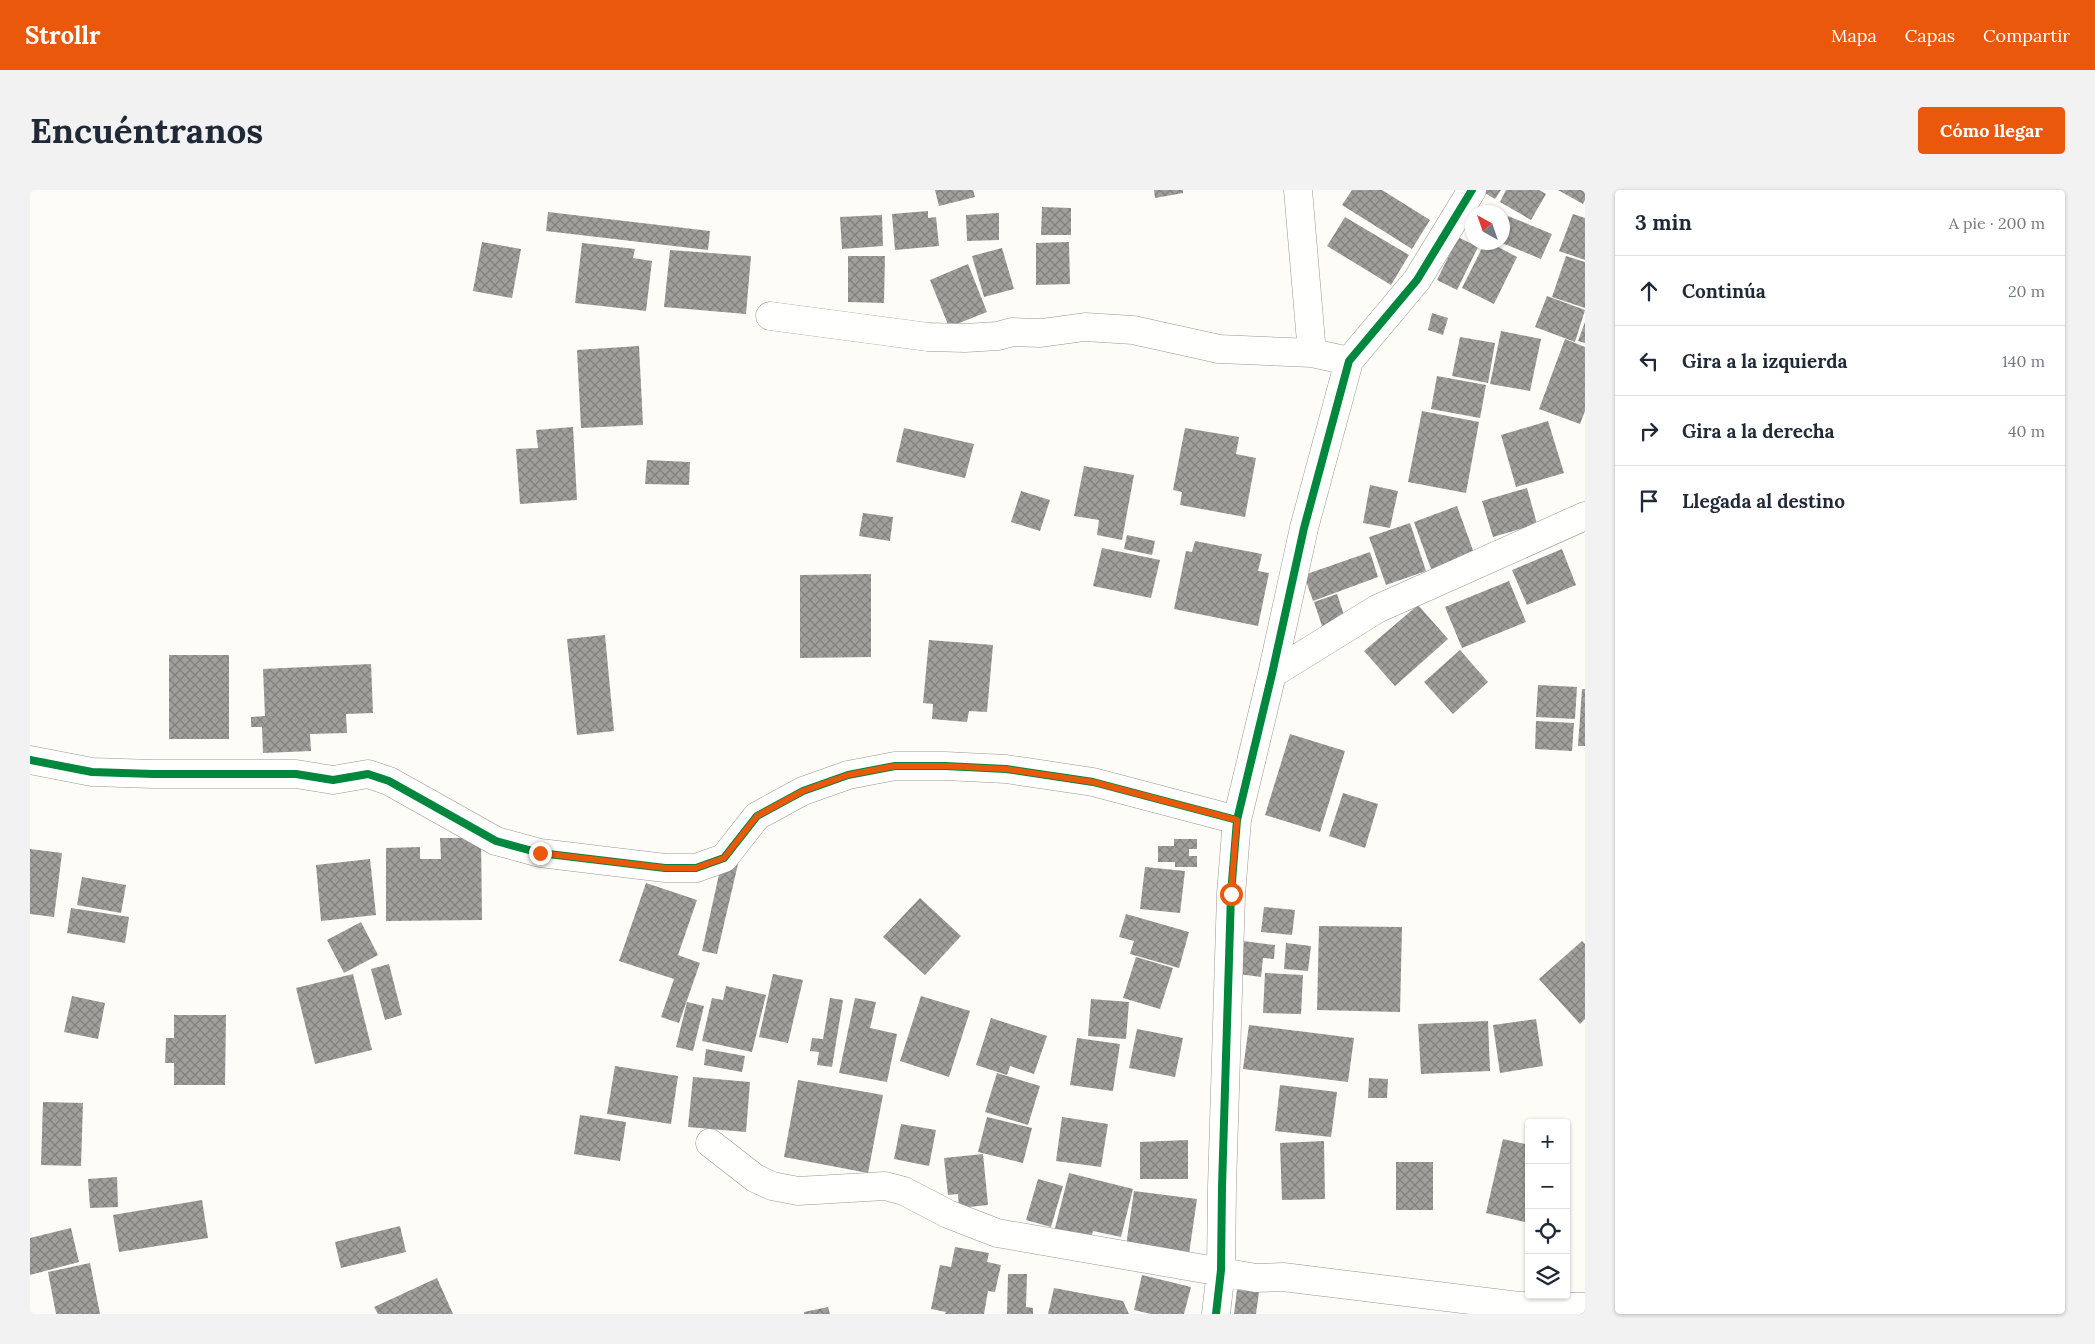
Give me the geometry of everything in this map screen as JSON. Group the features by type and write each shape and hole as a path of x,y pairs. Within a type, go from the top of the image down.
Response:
{"street":[{"path":"1298,190 1312,353"},
{"path":"1216,1314 1221,1270 1231,894 1237,820 1304,528 1349,360 1417,280 1472,190"},
{"path":"770,316 928,337 965,338 998,336 1012,332 1042,333 1085,327 1133,330 1219,349 1312,353 1349,360"},
{"path":"1272,674 1378,609 1585,516"},
{"path":"30,760 100,772 296,774 334,780 368,774 389,781 496,841 540,853 665,868 696,868 724,858 757,816 803,791 848,775 895,766 1006,769 1093,782 1237,820"},
{"path":"710,1143 755,1178 772,1186 798,1191 885,1186 904,1191 948,1214 997,1233 1221,1270 1256,1278 1283,1277 1519,1306 1585,1307"}],"building":[{"path":"935,190 973,190 975,197 939,206"},
{"path":"1154,190 1183,190 1183,193 1155,198"},
{"path":"1352,190 1382,190 1430,220 1412,249 1342,205"},
{"path":"1480,190 1501,190 1495,199"},
{"path":"1506,190 1539,190 1546,194 1531,220 1510,208 1510,205 1500,202"},
{"path":"1558,190 1585,190 1585,200 1583,204"},
{"path":"1042,207 1071,208 1071,235 1041,235"},
{"path":"928,211 928,218 936,217 939,246 895,250 892,214"},
{"path":"548,212 710,231 708,250 546,231"},
{"path":"999,213 999,240 967,241 966,215"},
{"path":"1573,214 1585,218 1585,260 1559,251"},
{"path":"882,215 883,246 842,249 840,217"},
{"path":"1345,217 1409,255 1391,285 1327,246"},
{"path":"1510,217 1552,234 1541,259 1510,246"},
{"path":"1458,237 1465,240 1465,250 1477,250 1457,290 1437,280"},
{"path":"482,242 521,249 512,298 473,291"},
{"path":"1069,242 1070,284 1036,285 1036,243"},
{"path":"582,243 635,249 633,258 652,261 646,311 575,303"},
{"path":"1002,248 1014,289 984,297 972,256"},
{"path":"670,250 751,256 746,314 664,307"},
{"path":"1481,250 1504,250 1517,257 1494,304 1462,288"},
{"path":"848,256 885,256 884,303 848,302"},
{"path":"1566,256 1585,262 1585,308 1552,297"},
{"path":"968,264 987,312 949,327 930,280"},
{"path":"1547,296 1585,310 1575,342 1535,327"},
{"path":"1432,313 1448,318 1443,335 1428,330"},
{"path":"1585,322 1585,343 1578,341"},
{"path":"1501,331 1541,339 1530,391 1490,384"},
{"path":"1460,337 1495,343 1488,383 1452,376"},
{"path":"1565,339 1585,347 1585,411 1580,424 1539,409"},
{"path":"639,346 643,425 581,428 577,350"},
{"path":"1437,376 1486,385 1480,418 1431,409"},
{"path":"1422,411 1479,422 1466,493 1408,482"},
{"path":"1548,421 1564,473 1516,487 1501,435"},
{"path":"573,427 577,500 520,504 516,449 538,448 536,430"},
{"path":"904,428 974,444 965,478 896,462"},
{"path":"1185,428 1239,437 1236,454 1256,458 1245,517 1180,505 1182,492 1173,490"},
{"path":"647,460 690,462 689,485 645,484"},
{"path":"1084,466 1134,475 1122,540 1097,535 1099,520 1074,516"},
{"path":"1370,485 1398,491 1390,528 1363,523"},
{"path":"1527,488 1537,524 1493,537 1482,501"},
{"path":"1021,491 1050,500 1040,531 1011,522"},
{"path":"1457,506 1474,553 1431,569 1414,522"},
{"path":"863,513 893,517 890,541 859,536"},
{"path":"1410,523 1426,571 1386,585 1369,537"},
{"path":"1127,535 1155,541 1152,555 1124,549"},
{"path":"1195,541 1262,554 1258,571 1269,573 1258,626 1174,609 1186,551 1192,552"},
{"path":"1102,548 1160,560 1151,598 1093,586"},
{"path":"1562,549 1576,585 1527,605 1512,570"},
{"path":"1370,552 1378,577 1313,601 1304,575"},
{"path":"871,574 871,657 800,658 800,575"},
{"path":"1509,581 1526,622 1462,648 1445,607"},
{"path":"1337,594 1347,624 1324,632 1314,602"},
{"path":"1418,605 1448,639 1395,686 1364,651"},
{"path":"605,635 614,731 577,735 567,639"},
{"path":"929,640 993,645 987,712 969,711 967,722 932,719 933,704 923,703"},
{"path":"1460,650 1488,682 1453,714 1424,682"},
{"path":"169,655 229,655 229,739 169,739"},
{"path":"371,664 373,713 346,714 347,733 310,734 311,751 263,753 262,727 251,727 251,717 265,716 263,669"},
{"path":"1538,685 1577,687 1575,719 1536,717"},
{"path":"1582,689 1585,689 1585,746 1578,746"},
{"path":"1536,721 1574,723 1572,751 1535,749"},
{"path":"1290,734 1345,751 1320,832 1265,815"},
{"path":"1343,793 1378,804 1365,848 1329,836"},
{"path":"440,838 481,838 482,920 386,921 386,848 420,847 420,859 441,859"},
{"path":"1174,839 1197,839 1197,849 1189,849 1189,856 1197,856 1197,867 1175,867 1175,862 1158,862 1158,846 1174,846"},
{"path":"30,849 62,853 54,917 30,914"},
{"path":"370,859 376,915 321,921 316,865"},
{"path":"722,861 738,864 717,954 702,951"},
{"path":"1145,867 1185,871 1180,913 1140,909"},
{"path":"82,877 126,885 121,913 77,905"},
{"path":"646,883 697,900 678,955 700,963 679,1023 661,1017 674,979 619,961"},
{"path":"920,898 961,936 925,975 883,937"},
{"path":"1264,907 1295,910 1292,935 1261,932"},
{"path":"71,908 129,917 125,943 67,933"},
{"path":"1126,914 1189,932 1179,968 1130,954 1134,941 1119,937"},
{"path":"361,922 378,955 344,973 327,940"},
{"path":"1319,926 1402,927 1400,1012 1317,1010"},
{"path":"1243,941 1275,945 1274,959 1263,958 1261,977 1239,974"},
{"path":"1582,941 1585,944 1585,1019 1580,1024 1539,979"},
{"path":"1286,943 1311,946 1308,971 1284,969"},
{"path":"1136,957 1173,968 1160,1009 1123,998"},
{"path":"389,964 402,1015 385,1020 371,969"},
{"path":"1265,973 1303,975 1301,1014 1263,1013"},
{"path":"353,974 372,1050 315,1064 296,988"},
{"path":"773,974 803,980 788,1043 759,1037"},
{"path":"726,986 766,995 752,1052 702,1041 712,998 723,1000"},
{"path":"72,996 105,1003 98,1039 64,1032"},
{"path":"921,996 970,1011 949,1077 900,1061"},
{"path":"830,998 843,1000 832,1067 817,1065 819,1052 810,1051 812,1038 823,1039"},
{"path":"855,998 876,1002 870,1028 897,1034 887,1082 839,1073"},
{"path":"1091,999 1129,1002 1126,1039 1088,1036"},
{"path":"687,1002 704,1006 693,1051 676,1047"},
{"path":"174,1015 226,1015 225,1085 174,1085 174,1063 165,1063 166,1038 174,1038"},
{"path":"991,1018 1047,1036 1034,1074 1010,1066 1007,1075 976,1065"},
{"path":"1536,1019 1543,1066 1500,1073 1493,1025"},
{"path":"1488,1021 1490,1071 1421,1074 1418,1024"},
{"path":"1249,1025 1354,1038 1348,1082 1243,1069"},
{"path":"1137,1029 1183,1038 1175,1077 1129,1068"},
{"path":"1077,1038 1120,1044 1113,1091 1070,1085"},
{"path":"706,1049 745,1056 742,1072 704,1065"},
{"path":"615,1066 678,1076 671,1124 607,1114"},
{"path":"997,1073 1040,1086 1028,1125 985,1112"},
{"path":"693,1077 750,1082 746,1132 688,1127"},
{"path":"1369,1078 1388,1079 1387,1098 1368,1098"},
{"path":"798,1080 883,1095 868,1173 784,1157"},
{"path":"1280,1085 1337,1092 1331,1137 1275,1131"},
{"path":"43,1102 83,1103 81,1166 41,1165"},
{"path":"580,1115 626,1122 620,1161 574,1154"},
{"path":"987,1117 1032,1128 1023,1163 978,1152"},
{"path":"1062,1117 1108,1124 1101,1167 1056,1161"},
{"path":"901,1124 936,1130 929,1166 894,1159"},
{"path":"1503,1139 1525,1144 1525,1222 1486,1213"},
{"path":"1188,1140 1188,1179 1140,1179 1140,1142"},
{"path":"1324,1141 1325,1199 1282,1200 1280,1143"},
{"path":"983,1154 988,1205 959,1208 958,1194 948,1195 944,1158"},
{"path":"1396,1162 1433,1162 1433,1210 1396,1210"},
{"path":"1069,1173 1133,1189 1121,1237 1093,1231 1090,1241 1054,1232"},
{"path":"117,1177 118,1207 90,1208 88,1179"},
{"path":"1038,1179 1063,1186 1051,1227 1026,1220"},
{"path":"1134,1191 1197,1199 1189,1254 1126,1246"},
{"path":"202,1200 208,1238 119,1252 113,1215"},
{"path":"400,1226 406,1252 341,1268 335,1242"},
{"path":"71,1228 79,1262 30,1275 30,1238"},
{"path":"955,1247 989,1253 987,1262 1001,1265 995,1292 988,1291 984,1314 945,1314 946,1312 931,1309 940,1265 951,1267"},
{"path":"90,1263 100,1314 56,1314 48,1272"},
{"path":"1008,1274 1027,1274 1026,1307 1033,1308 1033,1314 1007,1314"},
{"path":"1142,1275 1191,1287 1184,1314 1151,1314 1134,1310"},
{"path":"437,1278 453,1314 378,1314 374,1307"},
{"path":"1054,1288 1123,1301 1129,1314 1048,1314"},
{"path":"1237,1290 1259,1292 1256,1314 1234,1314"},
{"path":"828,1307 830,1314 804,1314 804,1312"}],"cycle path":[{"path":"1216,1314 1221,1270 1231,894 1237,820 1304,528 1349,361 1417,280 1472,190"},
{"path":"30,760 92,772 296,774 333,780 368,774 389,781 496,841 540,853 665,868 696,868 724,858 757,816 803,791 848,775 895,766 1006,769 1093,782 1237,820"}],"route":[{"path":"540,853 665,868 696,868 724,858 757,816 803,791 848,775 895,766 1006,769 1093,782 1237,820 1231,894"}]}
